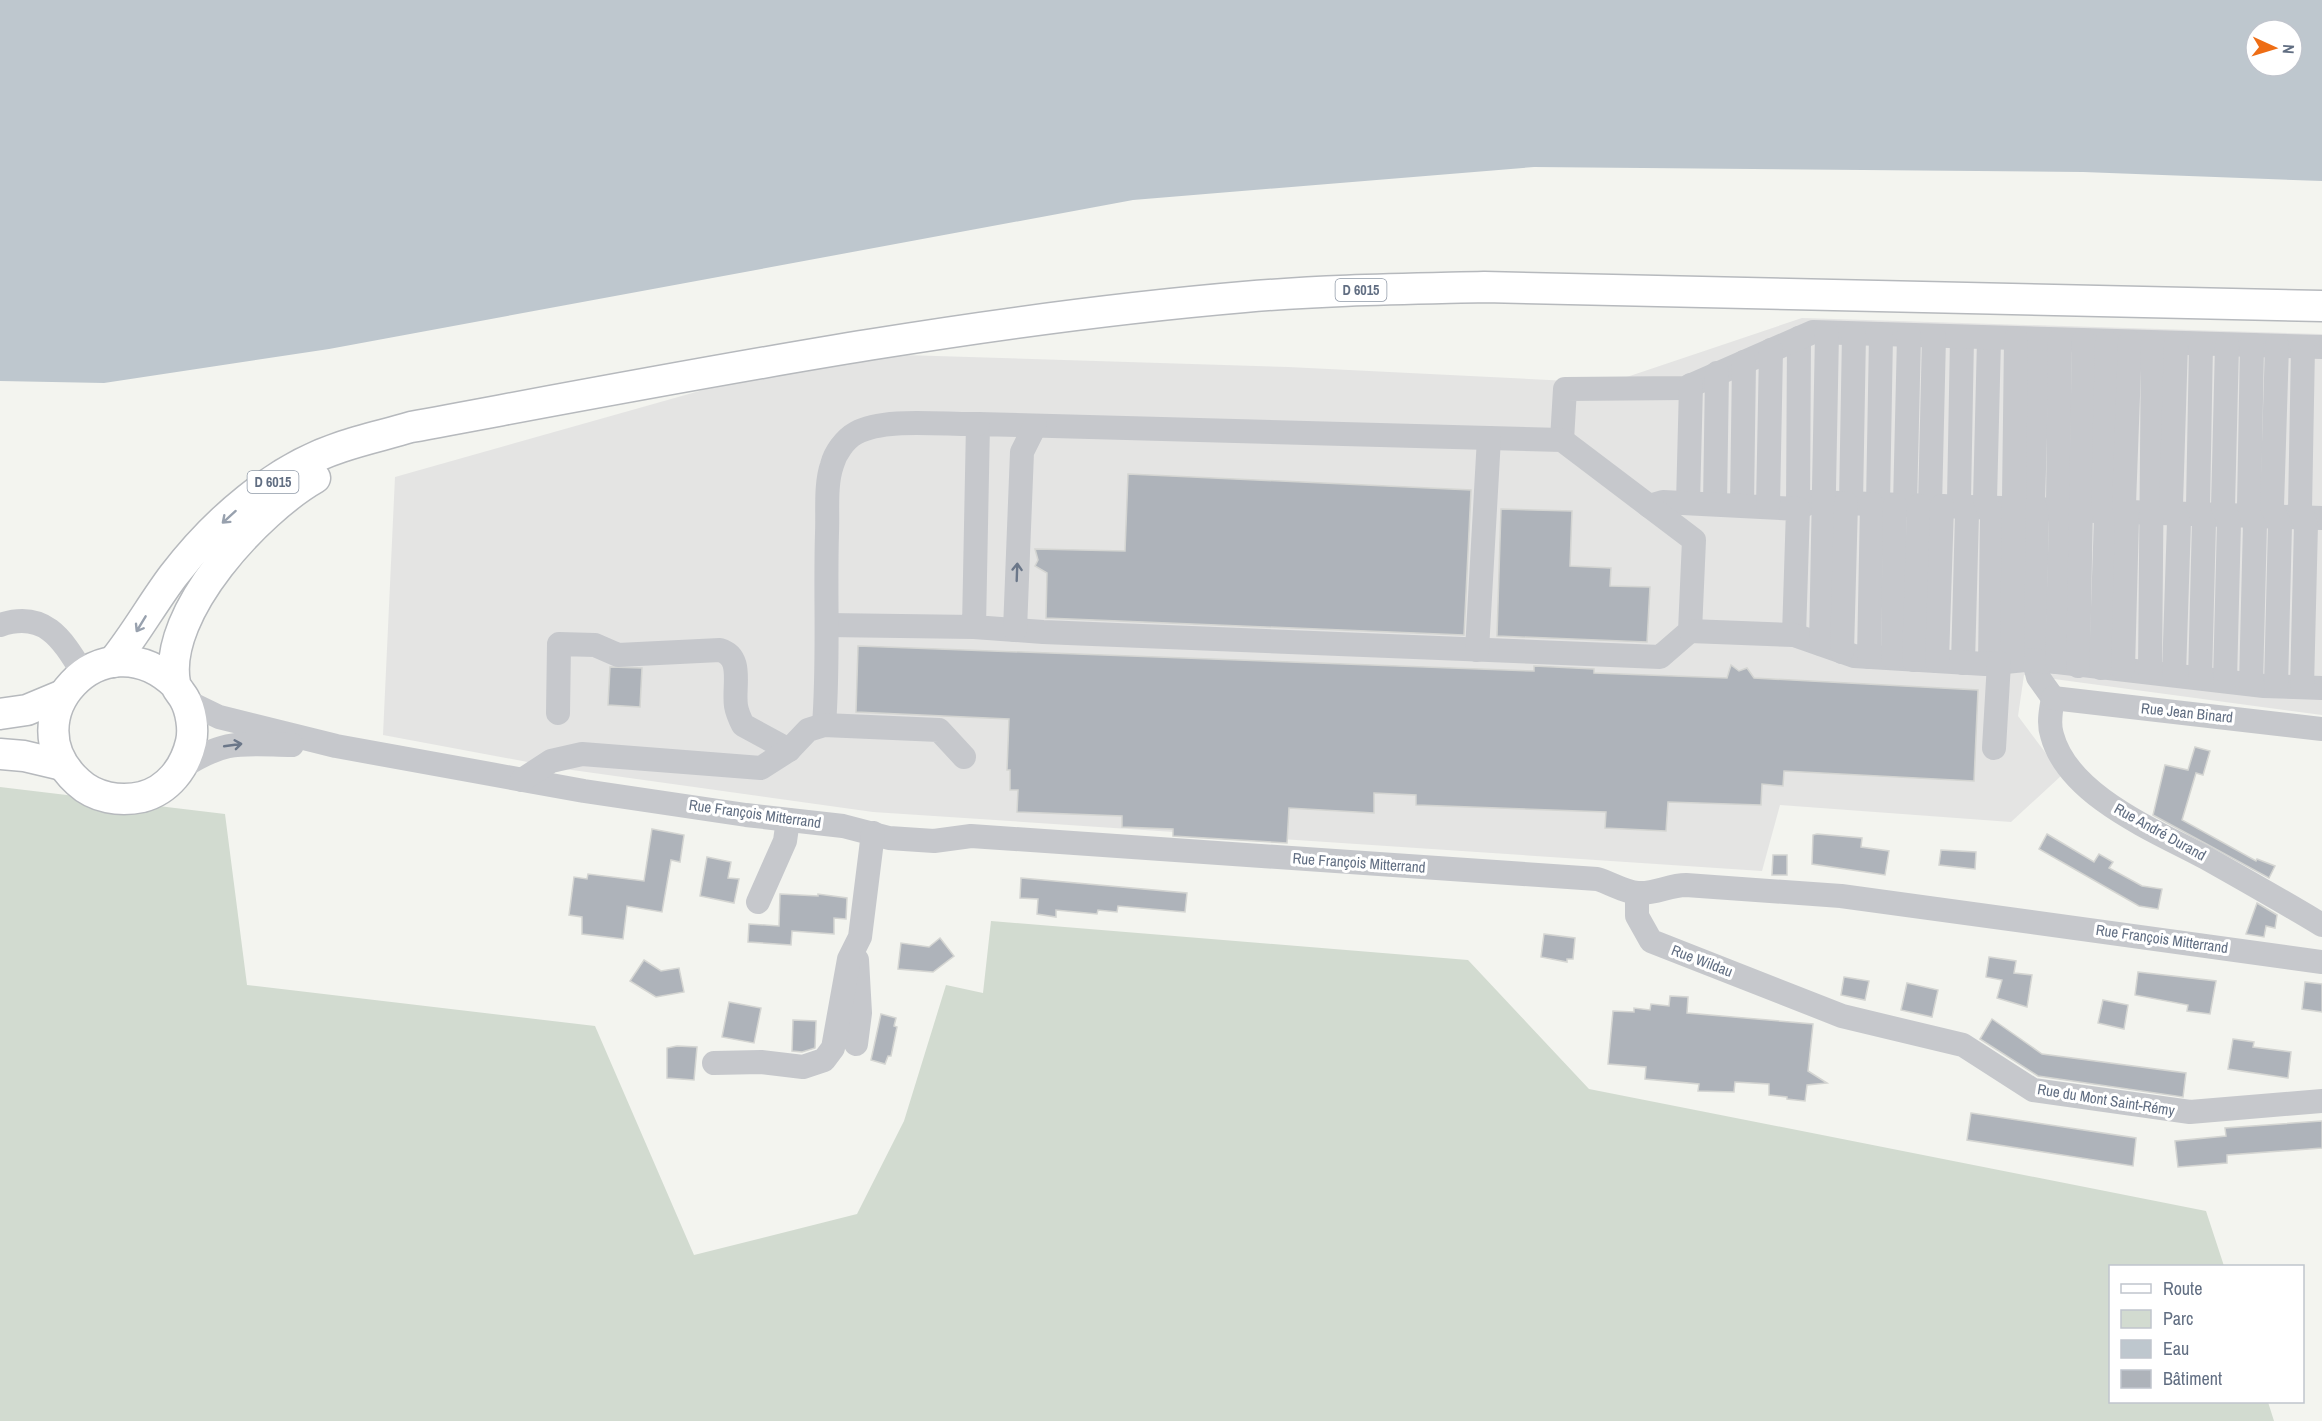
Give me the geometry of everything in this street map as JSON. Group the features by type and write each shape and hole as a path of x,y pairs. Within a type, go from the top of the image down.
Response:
{"main road":[{"name":"D 6015","path":"113,662 135,635 167,585 201,542 258,492 297,467 339,447 411,427 964,329 1259,296 1371,289 1484,287 2322,306"},
{"name":"D 6015","path":"180,692 177,647 185,621 218,566 259,519 303,484 348,458 411,427"},
{"path":"131,661 146,664 164,674 180,692 191,720 192,739 181,768 157,790 131,799 113,799 82,786 62,765 54,732 55,716 63,695 83,673 113,662 131,661"},
{"path":"0,714 27,710 63,695"},
{"path":"0,754 24,756 62,765"}],"street":[{"path":"1562,440 1565,389 1685,388 1813,332 2312,347 2300,509 2313,518"},
{"path":"1827,333 1893,505"},
{"path":"1854,334 1893,505 1915,660"},
{"path":"1881,335 1893,505 1915,660"},
{"path":"1869,657 1893,505 1909,336"},
{"path":"1832,648 1893,505 1934,337"},
{"path":"1794,635 1798,508 1799,338"},
{"path":"1893,505 1959,500 1962,338"},
{"path":"1989,339 1985,500 2049,664"},
{"path":"2038,340 2024,509 2049,664"},
{"path":"2038,340 2058,503 2093,511"},
{"path":"1994,748 2049,664 2093,511 2130,342"},
{"path":"2053,698 2038,677 2049,664 2093,511 2130,342"},
{"path":"2130,342 2149,505 2152,513 2150,671"},
{"path":"2130,342 2171,505 2179,521 2174,674"},
{"path":"2200,678 2204,522 2198,506 2201,344"},
{"path":"2225,681 2229,522 2223,507 2227,345"},
{"path":"2251,684 2255,523 2249,506 2252,345"},
{"path":"2276,686 2280,525 2272,507 2277,346"},
{"path":"1768,506 1771,350"},
{"path":"1742,505 1744,362"},
{"path":"1715,504 1717,373"},
{"path":"1688,503 1691,385"},
{"path":"974,627 978,424"},
{"path":"824,724 827,625 824,609 831,465 841,446 854,434 872,426 978,424 1562,440 1694,540 1690,630"},
{"path":"1015,630 1022,452 1035,426"},
{"path":"1477,650 1489,438"},
{"path":"1649,506 1663,502 1798,508 1810,502 2313,518"},
{"path":"1893,505 1967,514 1963,663"},
{"path":"827,625 974,627 1660,657 1690,630 1794,635 1869,657 1963,663 2049,664 2150,671 2251,684 2312,687 2306,524 2313,518"},
{"path":"0,625 28,620 40,624 59,637 83,673"},
{"path":"558,713 559,644 595,645 618,655 720,650 729,652 735,660 736,708 743,725 789,750"},
{"path":"180,692 219,717 336,746"},
{"name":"Rue Jean Binard","path":"2053,698 2322,729"},
{"name":"Rue André Durand","path":"2053,698 2050,722 2052,736 2060,753 2088,786 2140,824 2322,925"},
{"path":"522,780 551,761 582,754 621,755 729,767 761,768 789,750 808,730 824,724 939,730 964,757"},
{"path":"181,768 206,752 233,743 336,746"},
{"name":"Rue François Mitterrand","path":"336,746 522,780 746,815 843,826 915,840 934,841 971,836 1597,879 1637,893 1656,892 1672,885 1686,885 1841,896 2002,916 2322,962"},
{"path":"758,902 785,841 788,820"},
{"path":"714,1064 761,1062 803,1067 824,1060 833,1048 849,959 860,937 873,833"},
{"name":"Rue Wildau","path":"1637,893 1637,916 1651,941 1800,1000"},
{"path":"855,948 860,993 856,1044"},
{"name":"Rue du Mont Saint-Rémy","path":"1800,1000 1842,1016 1963,1045 2033,1090 2190,1112 2322,1101"}],"shaded area":[{"path":"1802,318 2322,334 2322,715 2024,675 2018,716 2062,775 2011,822 1780,805 1762,871 873,812 565,769 383,735 395,477 703,390 871,354 1288,367 1609,383"}],"green space":[{"path":"0,787 225,814 247,985 595,1026 694,1255 857,1214 904,1121 946,985 983,993 991,921 1468,960 1589,1089 2206,1211 2224,1265 2109,1265 2109,1403 2268,1403 2274,1421 0,1421"}],"water":[{"path":"0,0 2322,0 2322,181 2083,172 1534,167 1133,200 329,349 104,383 0,381"}],"building":[{"path":"1128,474 1471,490 1464,635 1046,618 1047,573 1035,566 1038,560 1035,549 1125,551"},
{"path":"1501,509 1572,511 1570,566 1611,568 1610,586 1650,587 1647,642 1497,636"},
{"path":"858,646 1534,671 1534,666 1594,669 1594,673 1727,678 1731,665 1739,671 1747,668 1754,678 1978,690 1974,781 1784,771 1783,786 1762,784 1761,805 1668,802 1666,831 1605,828 1606,812 1416,805 1416,795 1374,793 1374,813 1289,808 1287,843 1173,836 1173,829 1122,827 1122,816 1017,812 1018,790 1010,790 1010,770 1007,770 1009,719 856,712"},
{"path":"610,667 642,668 640,707 608,705"},
{"path":"2195,747 2210,751 2203,775 2196,773 2182,820 2256,861 2257,859 2275,866 2269,878 2153,815 2165,765 2188,770"},
{"path":"652,829 684,835 680,862 671,860 662,912 627,906 623,939 582,934 582,917 569,915 574,877 587,879 588,874 644,881"},
{"path":"2047,834 2094,862 2099,854 2113,862 2109,868 2142,886 2162,889 2158,909 2139,906 2039,849"},
{"path":"1813,835 1862,838 1861,847 1889,851 1885,875 1812,864"},
{"path":"1941,850 1976,852 1975,869 1939,865"},
{"path":"1773,855 1787,855 1787,875 1772,875"},
{"path":"707,857 731,862 728,878 739,879 734,903 700,896"},
{"path":"1021,878 1187,893 1185,912 1118,906 1117,912 1098,910 1097,914 1056,910 1056,917 1037,914 1038,899 1020,898"},
{"path":"780,894 818,896 818,894 847,898 846,919 834,918 834,934 792,931 791,945 748,942 749,924 779,926"},
{"path":"2257,903 2277,915 2275,928 2266,926 2264,937 2246,934"},
{"path":"1544,934 1575,938 1573,959 1567,959 1567,962 1541,957"},
{"path":"940,938 954,956 933,972 898,969 901,943 929,947"},
{"path":"1989,957 2016,961 2014,973 2032,975 2027,1007 1997,998 2002,980 1986,977"},
{"path":"644,960 661,971 679,968 684,992 656,997 630,981"},
{"path":"2138,972 2216,981 2210,1014 2187,1011 2188,1005 2135,995"},
{"path":"1844,977 1869,981 1865,1000 1841,995"},
{"path":"2305,982 2322,984 2322,1012 2302,1009"},
{"path":"1907,983 1938,990 1932,1017 1901,1010"},
{"path":"1670,996 1688,997 1687,1013 1813,1024 1808,1071 1827,1083 1807,1085 1805,1101 1769,1095 1769,1084 1735,1082 1734,1092 1698,1091 1699,1084 1645,1079 1646,1067 1608,1064 1613,1011 1634,1012 1634,1008 1650,1010 1651,1004 1669,1006"},
{"path":"2103,1000 2128,1005 2124,1029 2098,1023"},
{"path":"729,1002 761,1008 754,1043 722,1037"},
{"path":"881,1014 896,1018 894,1026 897,1027 891,1056 888,1056 885,1064 871,1060"},
{"path":"1992,1019 2042,1054 2186,1073 2183,1097 2038,1076 1980,1039"},
{"path":"793,1020 816,1021 815,1048 802,1052 792,1051"},
{"path":"2233,1039 2254,1042 2253,1047 2291,1052 2288,1078 2228,1069"},
{"path":"697,1047 694,1080 667,1078 667,1048"},
{"path":"1971,1113 2136,1138 2133,1166 1967,1140"},
{"path":"2322,1121 2322,1148 2227,1155 2227,1163 2178,1167 2175,1141 2226,1136 2225,1128"}]}
